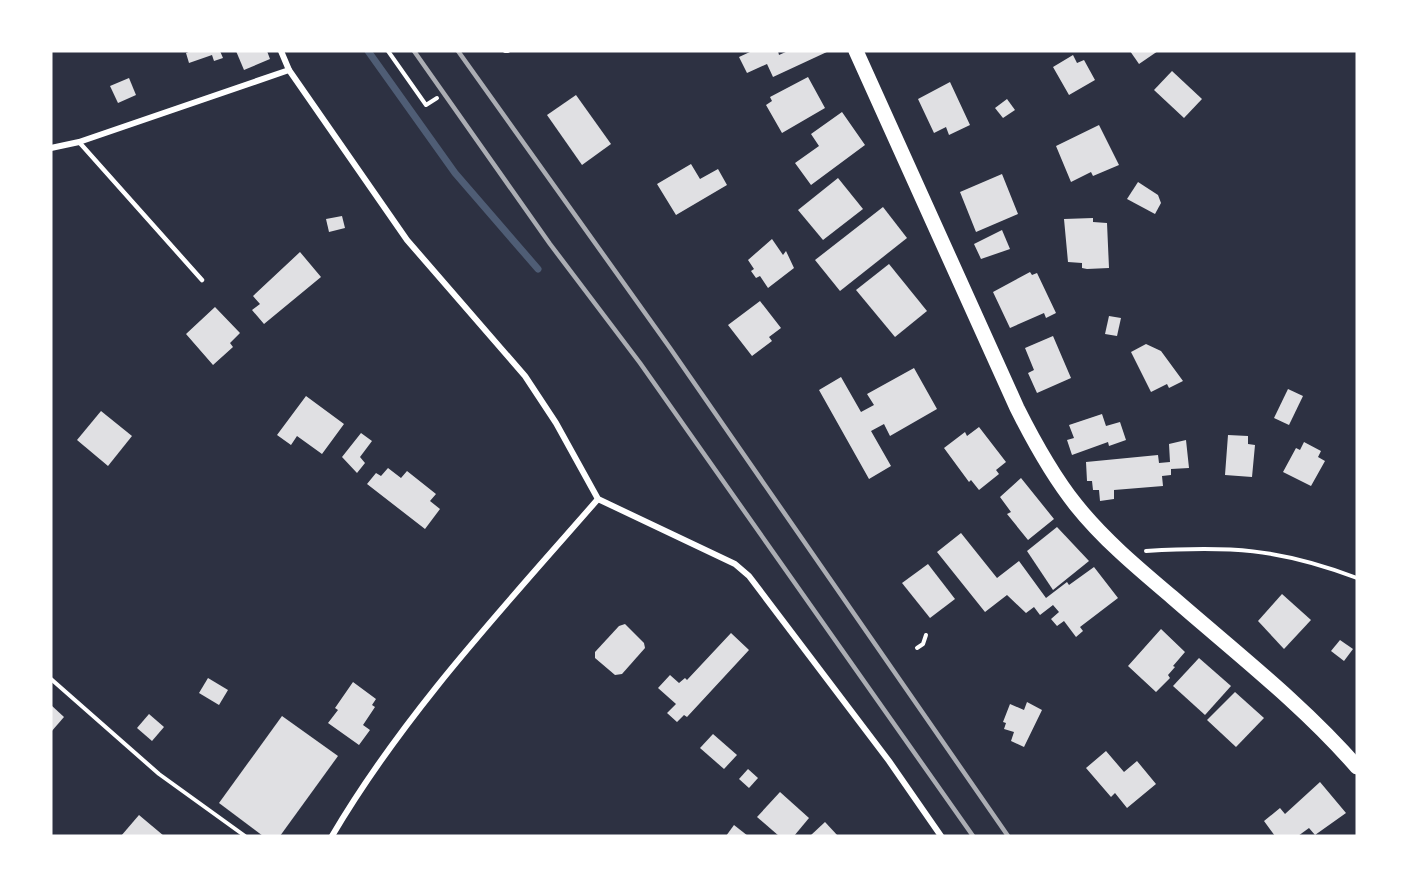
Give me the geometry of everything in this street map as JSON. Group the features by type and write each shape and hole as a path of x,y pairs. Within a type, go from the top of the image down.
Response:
{"main road":[{"path":"856,51 1017,408 1040,453 1077,507 1125,555 1333,739 1357,767"}],"street":[{"path":"281,51 289,70 407,240 525,376 556,423 598,499 735,564 749,576 889,761 941,836"},
{"path":"51,148 79,142 289,70"},
{"path":"332,836 349,808 437,684 598,499"}],"lane":[{"path":"79,142 202,280"}],"path":[{"path":"388,51 426,105 438,98"},
{"path":"1125,555 1138,551 1194,548 1263,551 1296,558 1357,578"},
{"path":"917,648 923,644 926,635"},
{"path":"51,679 159,774 245,836"}],"building":[{"path":"220,51 223,58 214,61 212,55 189,63 186,53"},
{"path":"236,51 267,51 270,59 244,70"},
{"path":"752,51 778,51 779,55 788,51 829,51 773,77 767,64 747,73 739,57"},
{"path":"1130,51 1158,51 1139,64"},
{"path":"1073,55 1077,63 1084,60 1095,80 1069,95 1053,67"},
{"path":"1172,71 1202,99 1184,118 1154,90"},
{"path":"808,77 825,108 782,133 766,105 772,101 770,97"},
{"path":"129,78 136,95 118,103 110,86"},
{"path":"950,82 970,125 949,135 946,127 934,133 918,99"},
{"path":"576,95 611,144 582,165 547,115"},
{"path":"1007,99 1015,110 1003,118 995,108"},
{"path":"842,112 865,145 811,185 795,163 819,146 811,134"},
{"path":"1099,125 1119,165 1093,176 1091,172 1071,182 1056,146"},
{"path":"691,164 700,179 718,169 727,185 676,215 657,184"},
{"path":"1002,174 1018,214 976,232 960,192"},
{"path":"838,178 863,209 823,240 798,210"},
{"path":"1138,182 1158,195 1161,203 1155,214 1127,199"},
{"path":"883,207 907,238 840,291 815,260"},
{"path":"342,216 345,228 329,232 326,219"},
{"path":"1093,218 1093,222 1107,223 1109,268 1087,269 1082,268 1082,263 1068,262 1064,219"},
{"path":"1002,230 1010,249 981,259 974,244"},
{"path":"772,239 783,255 786,251 794,268 768,288 760,276 756,278 751,271 754,269 748,260"},
{"path":"300,252 321,277 264,324 252,310 260,304 253,296"},
{"path":"889,264 927,311 895,337 856,290"},
{"path":"1030,272 1032,275 1037,273 1056,313 1046,318 1044,313 1010,328 993,292"},
{"path":"760,301 781,328 769,337 772,341 752,356 728,325"},
{"path":"215,307 240,333 230,343 233,347 213,365 186,334"},
{"path":"1109,316 1121,318 1117,336 1105,334"},
{"path":"1053,336 1071,378 1037,393 1028,373 1034,370 1025,348"},
{"path":"1146,344 1161,351 1183,381 1169,388 1167,384 1151,392 1131,352"},
{"path":"914,368 937,409 890,436 884,424 871,431 891,466 869,479 819,390 841,377 861,412 874,405 867,394"},
{"path":"1288,389 1303,396 1289,425 1274,418"},
{"path":"306,396 344,424 322,454 297,436 291,445 277,435"},
{"path":"101,411 132,436 108,466 77,440"},
{"path":"1102,414 1106,426 1120,422 1126,440 1109,446 1108,442 1072,455 1067,440 1074,438 1069,425"},
{"path":"979,427 1006,462 996,470 999,474 979,490 971,480 969,482 944,448 965,432 967,436"},
{"path":"361,433 372,441 360,457 365,463 357,473 342,457"},
{"path":"1228,435 1248,436 1248,444 1255,445 1252,477 1225,475"},
{"path":"1186,440 1189,468 1171,469 1171,475 1162,476 1163,486 1114,490 1114,499 1100,501 1099,490 1093,490 1092,481 1087,481 1086,462 1158,455 1159,463 1170,462 1169,444"},
{"path":"1304,442 1321,451 1318,457 1325,461 1311,486 1283,472 1296,448 1300,450"},
{"path":"388,468 401,478 407,471 436,494 430,501 440,509 425,529 367,484 376,473 381,476"},
{"path":"1021,478 1054,519 1028,540 1007,514 1011,512 1000,497"},
{"path":"1057,527 1089,561 1053,590 1027,551"},
{"path":"961,533 997,578 1019,561 1046,598 1067,582 1069,585 1094,567 1118,598 1080,627 1083,631 1076,637 1064,621 1057,626 1051,619 1059,612 1053,605 1040,615 1034,607 1026,613 1007,595 985,612 937,552"},
{"path":"928,564 955,599 930,618 902,583"},
{"path":"1282,594 1311,620 1284,649 1258,621"},
{"path":"625,624 644,643 645,648 622,674 615,675 595,658 595,652 619,626"},
{"path":"1161,629 1185,652 1173,666 1175,667 1168,675 1170,678 1156,692 1128,666"},
{"path":"731,633 749,650 687,717 684,715 677,722 667,713 676,704 658,688 670,675 679,683 685,678 687,680"},
{"path":"1340,640 1353,649 1344,661 1331,651"},
{"path":"1199,658 1231,686 1205,715 1173,686"},
{"path":"208,678 228,690 219,705 199,693"},
{"path":"353,682 376,699 372,705 375,707 363,725 370,730 359,745 328,723 338,710 335,708"},
{"path":"1235,692 1264,718 1236,747 1207,720"},
{"path":"1027,702 1042,710 1024,747 1011,741 1014,732 1004,729 1006,723 1003,722 1010,704 1024,710"},
{"path":"51,705 64,717 51,732"},
{"path":"149,714 164,727 152,741 137,728"},
{"path":"282,716 338,756 280,836 263,836 219,803"},
{"path":"713,734 737,755 724,769 700,748"},
{"path":"1106,751 1124,772 1137,761 1156,784 1127,808 1115,793 1111,797 1086,768"},
{"path":"748,769 758,778 749,788 739,779"},
{"path":"1320,782 1346,813 1315,835 1309,828 1298,836 1275,836 1264,821 1280,808 1285,814"},
{"path":"780,792 809,818 794,836 779,836 757,817"},
{"path":"139,815 164,836 121,836"},
{"path":"825,822 838,836 810,836"},
{"path":"734,825 748,836 726,836"}],"waterway":[{"path":"368,51 455,173 538,269"}],"railway":[{"path":"414,51 550,244 640,363 973,836"},
{"path":"458,51 670,348 1008,836"}]}
